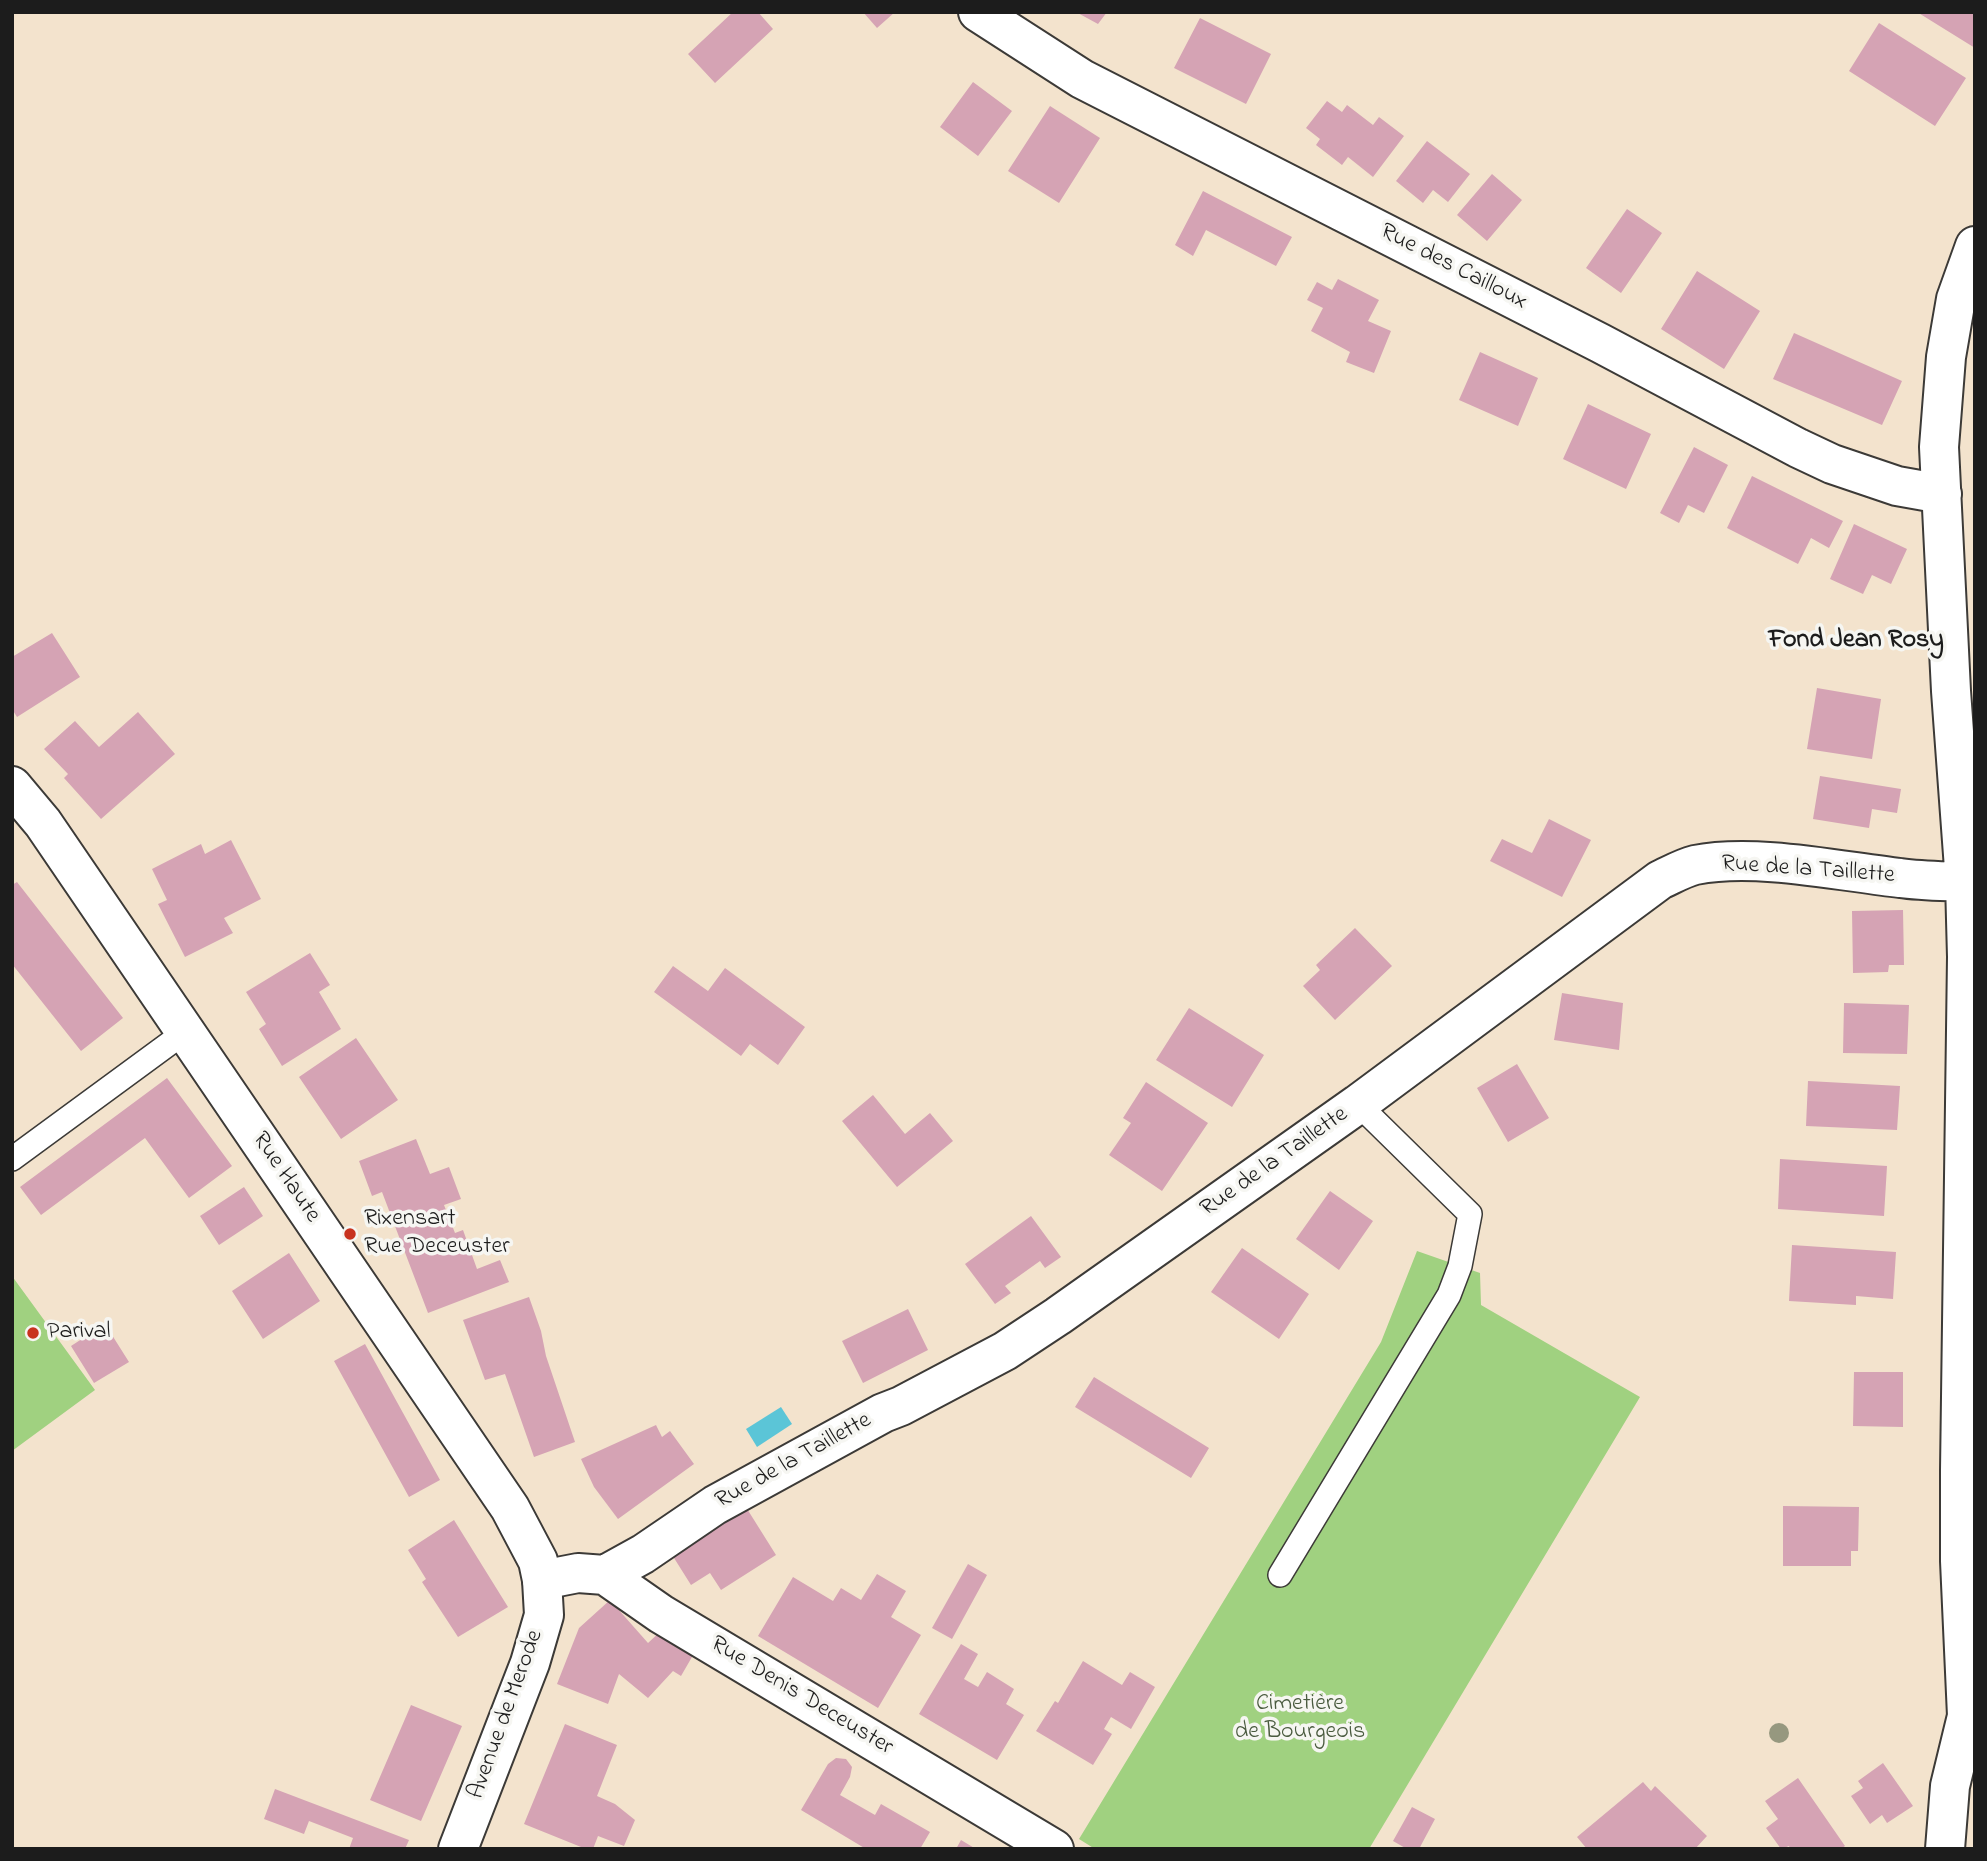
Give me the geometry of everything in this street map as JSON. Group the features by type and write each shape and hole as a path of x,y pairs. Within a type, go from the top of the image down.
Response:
{"street":[{"name":"Rue des Cailloux","path":"978,12 1082,79 1600,343 1798,448 1832,464 1897,486 1942,494"},
{"path":"1945,1849 1950,1786 1971,1728 1960,1561 1959,1470 1971,958 1951,691 1938,447 1946,357 1956,299 1975,246"},
{"name":"Rue Haute","path":"12,786 43,823 510,1508 538,1561 542,1580"},
{"name":"Rue de la Taillette","path":"605,1575 643,1554 715,1505 883,1413 1005,1351 1358,1104 1660,880 1693,865 1770,863 1901,878 1965,882"},
{"path":"542,1580 578,1573 605,1575"},
{"name":"Rue Denis Deceuster","path":"605,1575 661,1614 1054,1849"},
{"name":"Avenue de Merode","path":"458,1849 530,1663 544,1615 542,1580"}],"lane":[{"path":"12,1160 185,1032"},
{"path":"1280,1575 1449,1295 1460,1266 1470,1214 1358,1104"}],"green space":[{"name":"Cimetière de Bourgeois","path":"1417,1251 1480,1273 1481,1305 1640,1397 1369,1849 1095,1849 1079,1839 1381,1342"},
{"name":"Parival","path":"12,1276 95,1390 12,1451"}],"water":[{"path":"781,1407 792,1424 757,1447 746,1429"}],"building":[{"path":"733,12 758,12 773,29 715,83 688,54"},
{"path":"863,12 895,12 877,28"},
{"path":"1076,12 1107,12 1098,24"},
{"path":"1917,12 1975,12 1975,48"},
{"path":"1200,18 1271,54 1246,104 1174,68"},
{"path":"1879,23 1966,78 1935,126 1849,71"},
{"path":"973,82 1012,111 978,156 940,127"},
{"path":"1327,101 1342,112 1347,105 1373,125 1379,117 1404,136 1373,177 1348,157 1342,165 1316,145 1320,139 1306,128"},
{"path":"1050,106 1100,138 1059,203 1008,171"},
{"path":"1427,141 1470,174 1448,202 1433,190 1423,203 1396,181"},
{"path":"1492,174 1522,200 1487,241 1457,215"},
{"path":"1203,191 1292,237 1276,266 1206,230 1193,256 1175,245"},
{"path":"1627,209 1662,233 1621,293 1586,268"},
{"path":"1697,271 1760,311 1724,369 1661,329"},
{"path":"1338,279 1379,300 1368,321 1391,331 1374,373 1346,362 1350,352 1311,331 1323,308 1307,300 1317,282 1332,290"},
{"path":"1794,333 1902,381 1882,425 1773,379"},
{"path":"1480,352 1538,378 1518,426 1459,400"},
{"path":"1588,404 1651,434 1626,489 1563,459"},
{"path":"1694,447 1728,465 1704,513 1688,505 1679,523 1660,513"},
{"path":"1752,476 1843,521 1829,548 1811,538 1798,564 1727,528"},
{"path":"1854,524 1907,549 1891,584 1872,575 1863,594 1830,579"},
{"path":"52,633 80,677 17,717 12,709 12,657"},
{"path":"1817,688 1881,699 1872,759 1807,749"},
{"path":"138,712 175,754 101,819 64,778 68,774 44,749 75,721 99,747"},
{"path":"1820,776 1901,789 1897,813 1872,809 1869,828 1813,819"},
{"path":"1549,819 1591,840 1562,897 1490,861 1502,839 1532,853"},
{"path":"231,840 261,899 224,918 233,933 185,957 158,904 167,900 152,869 201,844 205,854"},
{"path":"17,882 123,1018 81,1051 12,964 12,885"},
{"path":"1903,910 1904,965 1889,965 1888,972 1853,973 1852,911"},
{"path":"1355,928 1392,966 1335,1020 1303,986 1320,970 1316,965"},
{"path":"310,953 330,985 319,992 341,1029 282,1066 259,1029 266,1024 246,992"},
{"path":"673,966 708,991 725,968 805,1027 778,1065 750,1044 741,1056 654,992"},
{"path":"1562,993 1623,1003 1619,1050 1554,1040"},
{"path":"1844,1003 1909,1005 1907,1054 1843,1053"},
{"path":"1189,1008 1264,1055 1232,1107 1156,1060"},
{"path":"356,1038 398,1100 341,1139 299,1077"},
{"path":"1517,1064 1549,1118 1508,1142 1477,1088"},
{"path":"167,1078 232,1166 189,1198 145,1138 41,1215 20,1187"},
{"path":"1808,1081 1900,1086 1897,1130 1806,1126"},
{"path":"1146,1082 1208,1123 1162,1191 1109,1155 1131,1123 1123,1118"},
{"path":"873,1095 905,1134 930,1113 953,1141 897,1187 842,1121"},
{"path":"416,1139 430,1174 449,1167 461,1199 444,1205 455,1233 463,1230 477,1269 500,1260 509,1282 428,1313 382,1192 372,1196 359,1161"},
{"path":"1780,1159 1887,1166 1884,1216 1778,1209"},
{"path":"244,1187 263,1216 219,1245 200,1216"},
{"path":"1330,1191 1373,1221 1339,1270 1296,1239"},
{"path":"1031,1216 1061,1257 1045,1268 1040,1261 1005,1286 1011,1293 995,1304 965,1264"},
{"path":"1792,1245 1896,1252 1893,1299 1856,1296 1856,1305 1789,1301"},
{"path":"1242,1248 1309,1294 1279,1339 1211,1292"},
{"path":"289,1253 320,1301 263,1339 232,1291"},
{"path":"529,1297 575,1442 534,1457 505,1374 485,1380 463,1320"},
{"path":"908,1309 928,1350 863,1383 842,1341"},
{"path":"105,1324 129,1362 94,1383 71,1346"},
{"path":"365,1344 440,1480 409,1497 334,1361"},
{"path":"1854,1372 1903,1372 1903,1427 1853,1426"},
{"path":"1094,1377 1209,1448 1191,1478 1075,1407"},
{"path":"656,1425 662,1437 670,1431 694,1464 618,1519 594,1487 581,1459"},
{"path":"744,1504 776,1555 721,1590 710,1573 691,1585 669,1550"},
{"path":"1783,1506 1859,1507 1858,1551 1851,1551 1851,1566 1783,1566"},
{"path":"454,1520 508,1607 458,1637 422,1582 426,1579 408,1550"},
{"path":"968,1564 987,1575 952,1639 932,1628"},
{"path":"877,1574 906,1591 891,1617 921,1635 878,1708 758,1636 793,1577 833,1601 841,1588 861,1600"},
{"path":"610,1600 648,1643 662,1630 696,1650 681,1676 673,1671 648,1698 619,1674 608,1704 557,1684 579,1628"},
{"path":"961,1644 978,1654 964,1679 978,1687 987,1672 1014,1689 1006,1704 1024,1715 997,1760 919,1714"},
{"path":"1083,1661 1122,1685 1130,1672 1155,1687 1131,1729 1111,1717 1104,1729 1112,1734 1093,1765 1036,1731 1055,1701 1058,1703"},
{"path":"411,1705 462,1726 421,1821 370,1800"},
{"path":"565,1724 617,1745 597,1796 615,1804 635,1820 624,1846 598,1836 593,1849 586,1849 524,1824"},
{"path":"836,1758 846,1759 852,1767 850,1777 840,1795 875,1815 881,1804 930,1832 920,1849 866,1849 801,1810 828,1764"},
{"path":"1883,1763 1913,1806 1887,1823 1882,1815 1870,1824 1851,1796 1863,1788 1858,1781"},
{"path":"1798,1778 1845,1846 1841,1849 1790,1849 1789,1846 1781,1849 1766,1828 1778,1819 1765,1801"},
{"path":"1643,1782 1651,1791 1655,1786 1707,1836 1695,1849 1587,1849 1577,1837"},
{"path":"275,1789 409,1840 405,1849 349,1849 353,1838 309,1821 304,1834 264,1819"},
{"path":"1412,1807 1435,1819 1419,1849 1407,1849 1393,1841"},
{"path":"961,1840 976,1849 956,1849"}],"place":[{"name":"Rixensart Rue Deceuster","path":"350,1234"},
{"name":"Parival","path":"33,1333"}],"district":[{"name":"Fond Jean Rosy","path":"1856,642"}]}
